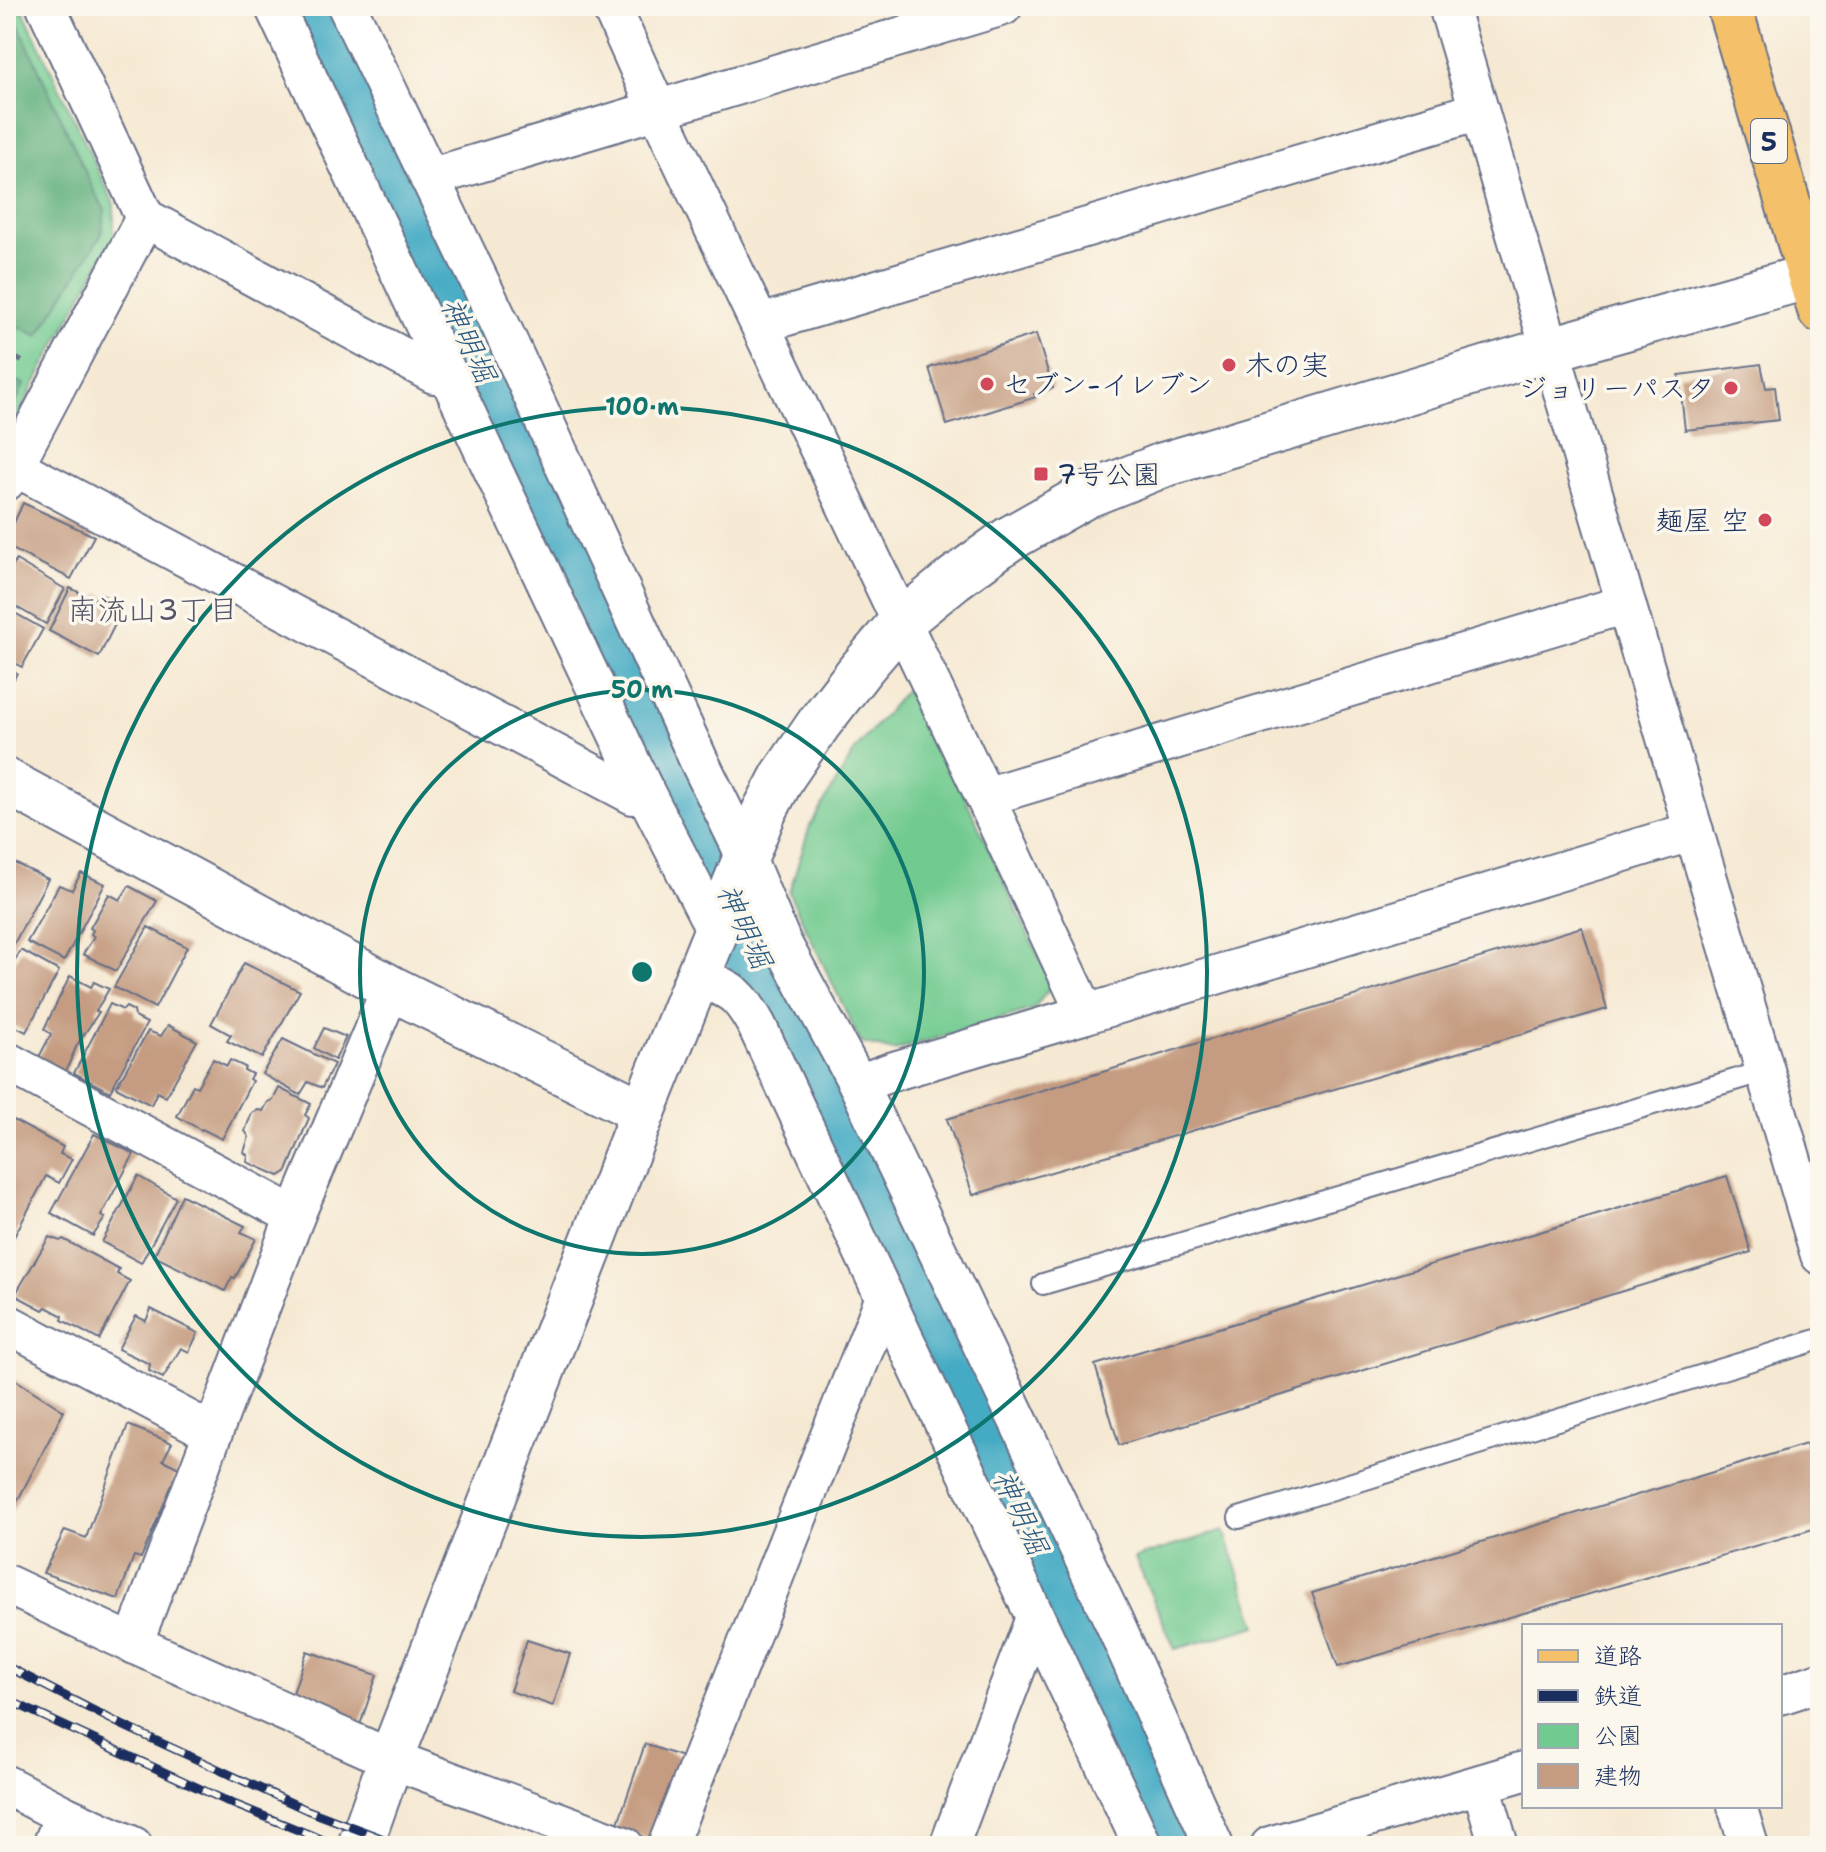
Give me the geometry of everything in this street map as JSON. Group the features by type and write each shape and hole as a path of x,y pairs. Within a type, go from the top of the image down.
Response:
{"main road":[{"name":"5","path":"1729,6 1817,287"}],"street":[{"path":"46,6 145,218 434,374 445,369"},
{"path":"274,6 644,790 713,925 718,924"},
{"path":"347,6 500,324 743,862 782,943 858,1084 1114,1622 1214,1846"},
{"path":"611,6 1086,1014"},
{"path":"429,178 1003,6"},
{"path":"1448,6 1820,1255"},
{"path":"760,324 1479,111"},
{"path":"145,218 9,470 633,795 644,790"},
{"path":"360,1846 643,1112 764,812 783,776 860,670 901,622 1009,539 1085,496 1163,465 1551,349 1817,287"},
{"path":"985,797 1626,604"},
{"path":"6,781 391,988 643,1112"},
{"path":"858,1084 1694,831"},
{"path":"697,976 733,991 757,1026 1143,1846"},
{"path":"133,1644 295,1216 391,988"},
{"path":"6,1061 295,1216"},
{"path":"667,1846 885,1297"},
{"path":"6,1323 213,1433"},
{"path":"6,1584 391,1759 624,1846"},
{"path":"949,1846 1035,1618"},
{"path":"1782,1694 1820,1682"},
{"path":"1270,1846 1522,1772"},
{"path":"1481,1784 1499,1846"},
{"path":"6,1785 58,1831 133,1846"},
{"path":"1738,1808 1749,1846"}],"lane":[{"path":"1043,1284 1765,1071"},
{"path":"1239,1518 1820,1339"}],"path":[{"path":"6,353 18,359"}],"green space":[{"path":"6,6 21,6 114,204 114,235 15,421 6,424"},
{"path":"6,6 10,6 105,210 101,235 38,336 6,320"},
{"path":"6,376 24,384 6,419"},
{"path":"912,682 1052,986 1033,1009 894,1051 861,1043 789,893 810,826 856,749"},
{"path":"1224,1530 1257,1626 1175,1649 1135,1558"}],"building":[{"path":"1036,334 1053,388 1034,394 1036,397 947,425 929,368"},
{"path":"1761,364 1766,388 1775,387 1779,420 1685,430 1679,375"},
{"path":"23,503 94,536 71,579 6,546"},
{"path":"16,560 65,589 46,624 6,601 6,579"},
{"path":"70,588 95,600 100,593 123,608 99,657 49,631"},
{"path":"6,608 43,629 22,667 6,659"},
{"path":"6,667 17,673 6,695"},
{"path":"6,859 48,879 6,959"},
{"path":"81,873 105,884 64,961 27,942 59,885 72,890"},
{"path":"129,886 157,901 116,971 83,954 94,937 90,928 109,894 120,900"},
{"path":"148,927 187,947 155,1008 114,987"},
{"path":"1582,927 1607,1009 973,1195 947,1119"},
{"path":"21,950 59,971 26,1032 6,1022 6,976"},
{"path":"244,963 300,991 262,1058 227,1041 231,1035 211,1024"},
{"path":"70,976 91,987 94,982 109,989 65,1073 38,1059 51,1034 44,1029"},
{"path":"110,1004 134,1011 135,1017 147,1023 110,1092 74,1073"},
{"path":"168,1025 197,1041 166,1097 157,1092 151,1105 116,1087 148,1031 161,1036"},
{"path":"324,1028 346,1037 335,1060 314,1048"},
{"path":"283,1039 334,1064 322,1088 308,1082 300,1095 262,1074"},
{"path":"213,1059 227,1066 230,1060 252,1074 249,1079 252,1081 222,1139 177,1116 193,1085 197,1087"},
{"path":"279,1088 311,1104 305,1115 309,1118 287,1171 279,1176 247,1162 248,1156 244,1152 249,1137 245,1131 252,1113 263,1111"},
{"path":"6,1116 63,1147 60,1154 72,1159 59,1183 46,1176 6,1252"},
{"path":"94,1134 134,1154 101,1216 105,1218 93,1236 51,1213"},
{"path":"138,1176 176,1198 141,1263 102,1242"},
{"path":"1727,1176 1751,1252 1119,1445 1095,1365"},
{"path":"182,1195 245,1226 241,1232 256,1239 225,1291 154,1256"},
{"path":"49,1237 60,1241 63,1239 119,1269 117,1274 130,1281 99,1340 62,1320 63,1316 46,1307 43,1310 15,1295"},
{"path":"151,1309 198,1333 189,1352 181,1348 163,1378 149,1371 150,1364 118,1349 136,1316 146,1321"},
{"path":"11,1377 64,1411 6,1523 6,1385"},
{"path":"128,1425 172,1443 163,1460 179,1468 141,1558 134,1556 118,1599 43,1573 65,1530 86,1538"},
{"path":"1806,1444 1820,1493 1820,1527 1338,1667 1312,1593"},
{"path":"527,1640 570,1654 553,1706 510,1691"},
{"path":"307,1651 377,1675 360,1725 290,1702"},
{"path":"645,1744 691,1760 662,1844 616,1829"}],"waterway":[{"name":"神明堀","path":"312,6 1178,1846"}],"railway":[{"path":"6,1666 122,1725 307,1810 402,1846"},
{"path":"6,1699 231,1803 338,1846"}],"place":[{"name":"木の実","path":"1229,365"},
{"name":"セブン-イレブン","path":"987,384"},
{"name":"ジョリーパスタ","path":"1731,388"},
{"name":"7号公園","path":"1041,474"},
{"name":"麺屋 空","path":"1765,520"}],"district":[{"name":"南流山3丁目","path":"153,609"}]}
